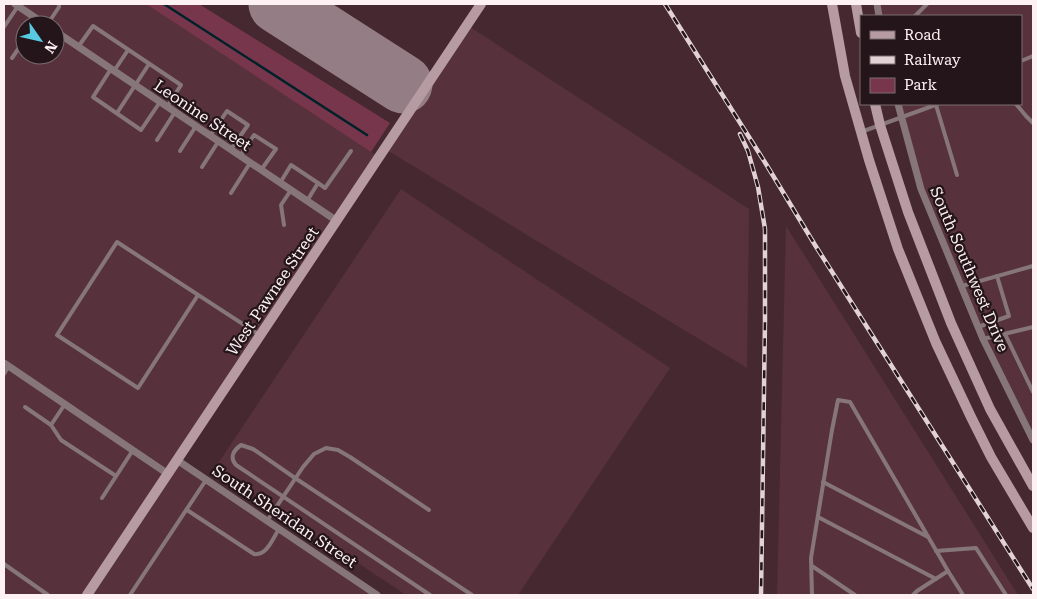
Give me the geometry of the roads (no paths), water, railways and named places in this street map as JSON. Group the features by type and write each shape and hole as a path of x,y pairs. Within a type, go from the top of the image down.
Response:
{"main road":[{"name":"West Pawnee Street","path":"87,595 481,4"},
{"path":"832,4 846,76 861,132 898,249 936,343 991,456 1033,528"},
{"path":"856,4 860,28"},
{"path":"876,105 880,125 908,212 951,323 990,409 1033,486"}],"street":[{"path":"16,5 28,15"},
{"name":"Leonine Street","path":"65,38 337,221"},
{"name":"South Southwest Drive","path":"898,105 921,189 983,339 1030,427 1033,440"},
{"path":"6,365 168,474"},
{"name":"South Sheridan Street","path":"177,460 377,595"}],"lane":[{"path":"53,15 59,4"},
{"path":"916,15 927,4"},
{"path":"4,27 16,5"},
{"path":"78,48 93,26 181,85 167,107"},
{"path":"128,50 92,96 141,130 160,102"},
{"path":"12,58 15,54"},
{"path":"117,113 149,64"},
{"path":"861,132 934,105"},
{"path":"937,105 957,175"},
{"path":"1017,105 1033,123"},
{"path":"210,136 227,111 248,124 231,150"},
{"path":"157,140 175,112"},
{"path":"180,151 196,126"},
{"path":"240,156 254,135 276,150 261,170"},
{"path":"202,167 218,142"},
{"path":"280,183 291,165 325,188 350,151"},
{"path":"231,193 250,163"},
{"path":"307,201 318,183"},
{"path":"284,225 281,206 291,190"},
{"path":"198,295 138,388 57,335 118,242 260,336"},
{"path":"962,286 1033,266"},
{"path":"978,327 1009,316 997,276"},
{"path":"983,339 1033,327"},
{"path":"1005,334 1033,392"},
{"path":"4,374 6,365"},
{"path":"812,595 811,558 838,400 850,402 963,595"},
{"path":"51,425 64,404"},
{"path":"25,407 51,425 61,440 116,476"},
{"path":"430,595 236,465 232,461 232,456 236,449 241,445 254,449 472,595"},
{"path":"267,520 295,478 314,454 326,448 338,450 350,457 429,510"},
{"path":"102,498 133,450"},
{"path":"130,595 207,480"},
{"path":"824,482 928,537"},
{"path":"187,510 254,554 259,555 264,552 280,529"},
{"path":"818,517 936,579"},
{"path":"936,551 976,548 1006,595"},
{"path":"4,564 48,595"},
{"path":"812,566 855,595"},
{"path":"913,595 948,571"}],"waterway":[{"path":"164,4 367,135"}],"railway":[{"path":"665,4 1033,589"},
{"path":"740,134 748,151 758,187 765,229 761,595"}]}
